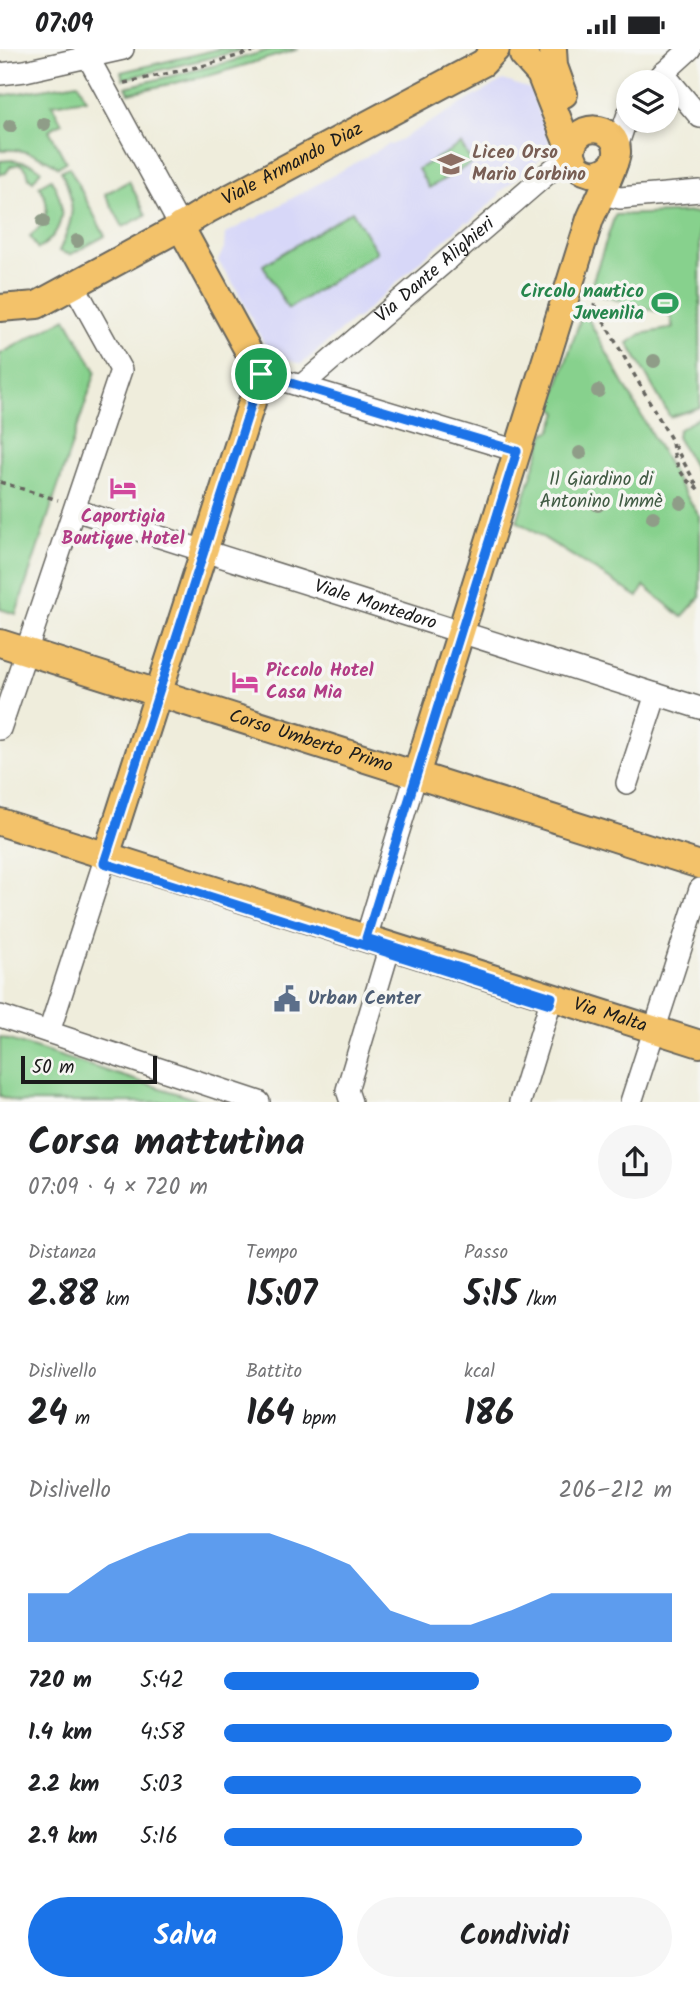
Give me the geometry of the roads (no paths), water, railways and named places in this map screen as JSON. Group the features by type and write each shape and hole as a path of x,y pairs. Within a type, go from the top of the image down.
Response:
{"main road":[{"name":"Viale Armando Diaz","path":"0,308 37,305 483,63 496,49"},
{"path":"417,770 590,219 615,155 614,140 604,131 591,129 572,116 554,66 553,49"},
{"path":"525,51 540,74 575,162 586,173 602,173 615,155"},
{"path":"575,162 576,138 591,129"},
{"path":"105,860 261,374 180,226"},
{"name":"Corso Umberto Primo","path":"0,643 417,770 700,865"},
{"name":"Via Malta","path":"0,822 105,860 381,945 652,1033 700,1044"}],"street":[{"path":"0,74 26,71 123,49"},
{"path":"666,70 690,49"},
{"path":"88,57 180,226"},
{"path":"679,97 700,117"},
{"path":"615,155 622,133"},
{"path":"575,162 589,197 590,219"},
{"name":"Via Dante Alighieri","path":"301,386 554,168 575,162"},
{"path":"602,188 611,196 620,198 700,191"},
{"path":"0,729 26,651 80,510 121,370 80,281"},
{"path":"261,374 517,451"},
{"name":"Viale Montedoro","path":"80,510 700,708"},
{"path":"627,783 656,694"},
{"path":"351,1102 347,1090 381,945 417,770 700,855"},
{"path":"0,832 105,860 49,1032"},
{"path":"631,1102 700,889"},
{"path":"520,1102 551,1001"},
{"path":"0,1016 259,1102"},
{"path":"652,1033 700,1052"}],"place":[{"name":"Liceo Orso Mario Corbino","path":"451,164"},
{"name":"Circolo nautico Juvenilia","path":"665,303"},
{"name":"Caportigia Boutique Hotel","path":"123,488"},
{"name":"Piccolo Hotel Casa Mia","path":"245,682"},
{"name":"Urban Center","path":"287,999"}],"park label":[{"name":"Il Giardino di Antonino Immè","path":"601,491"}]}
